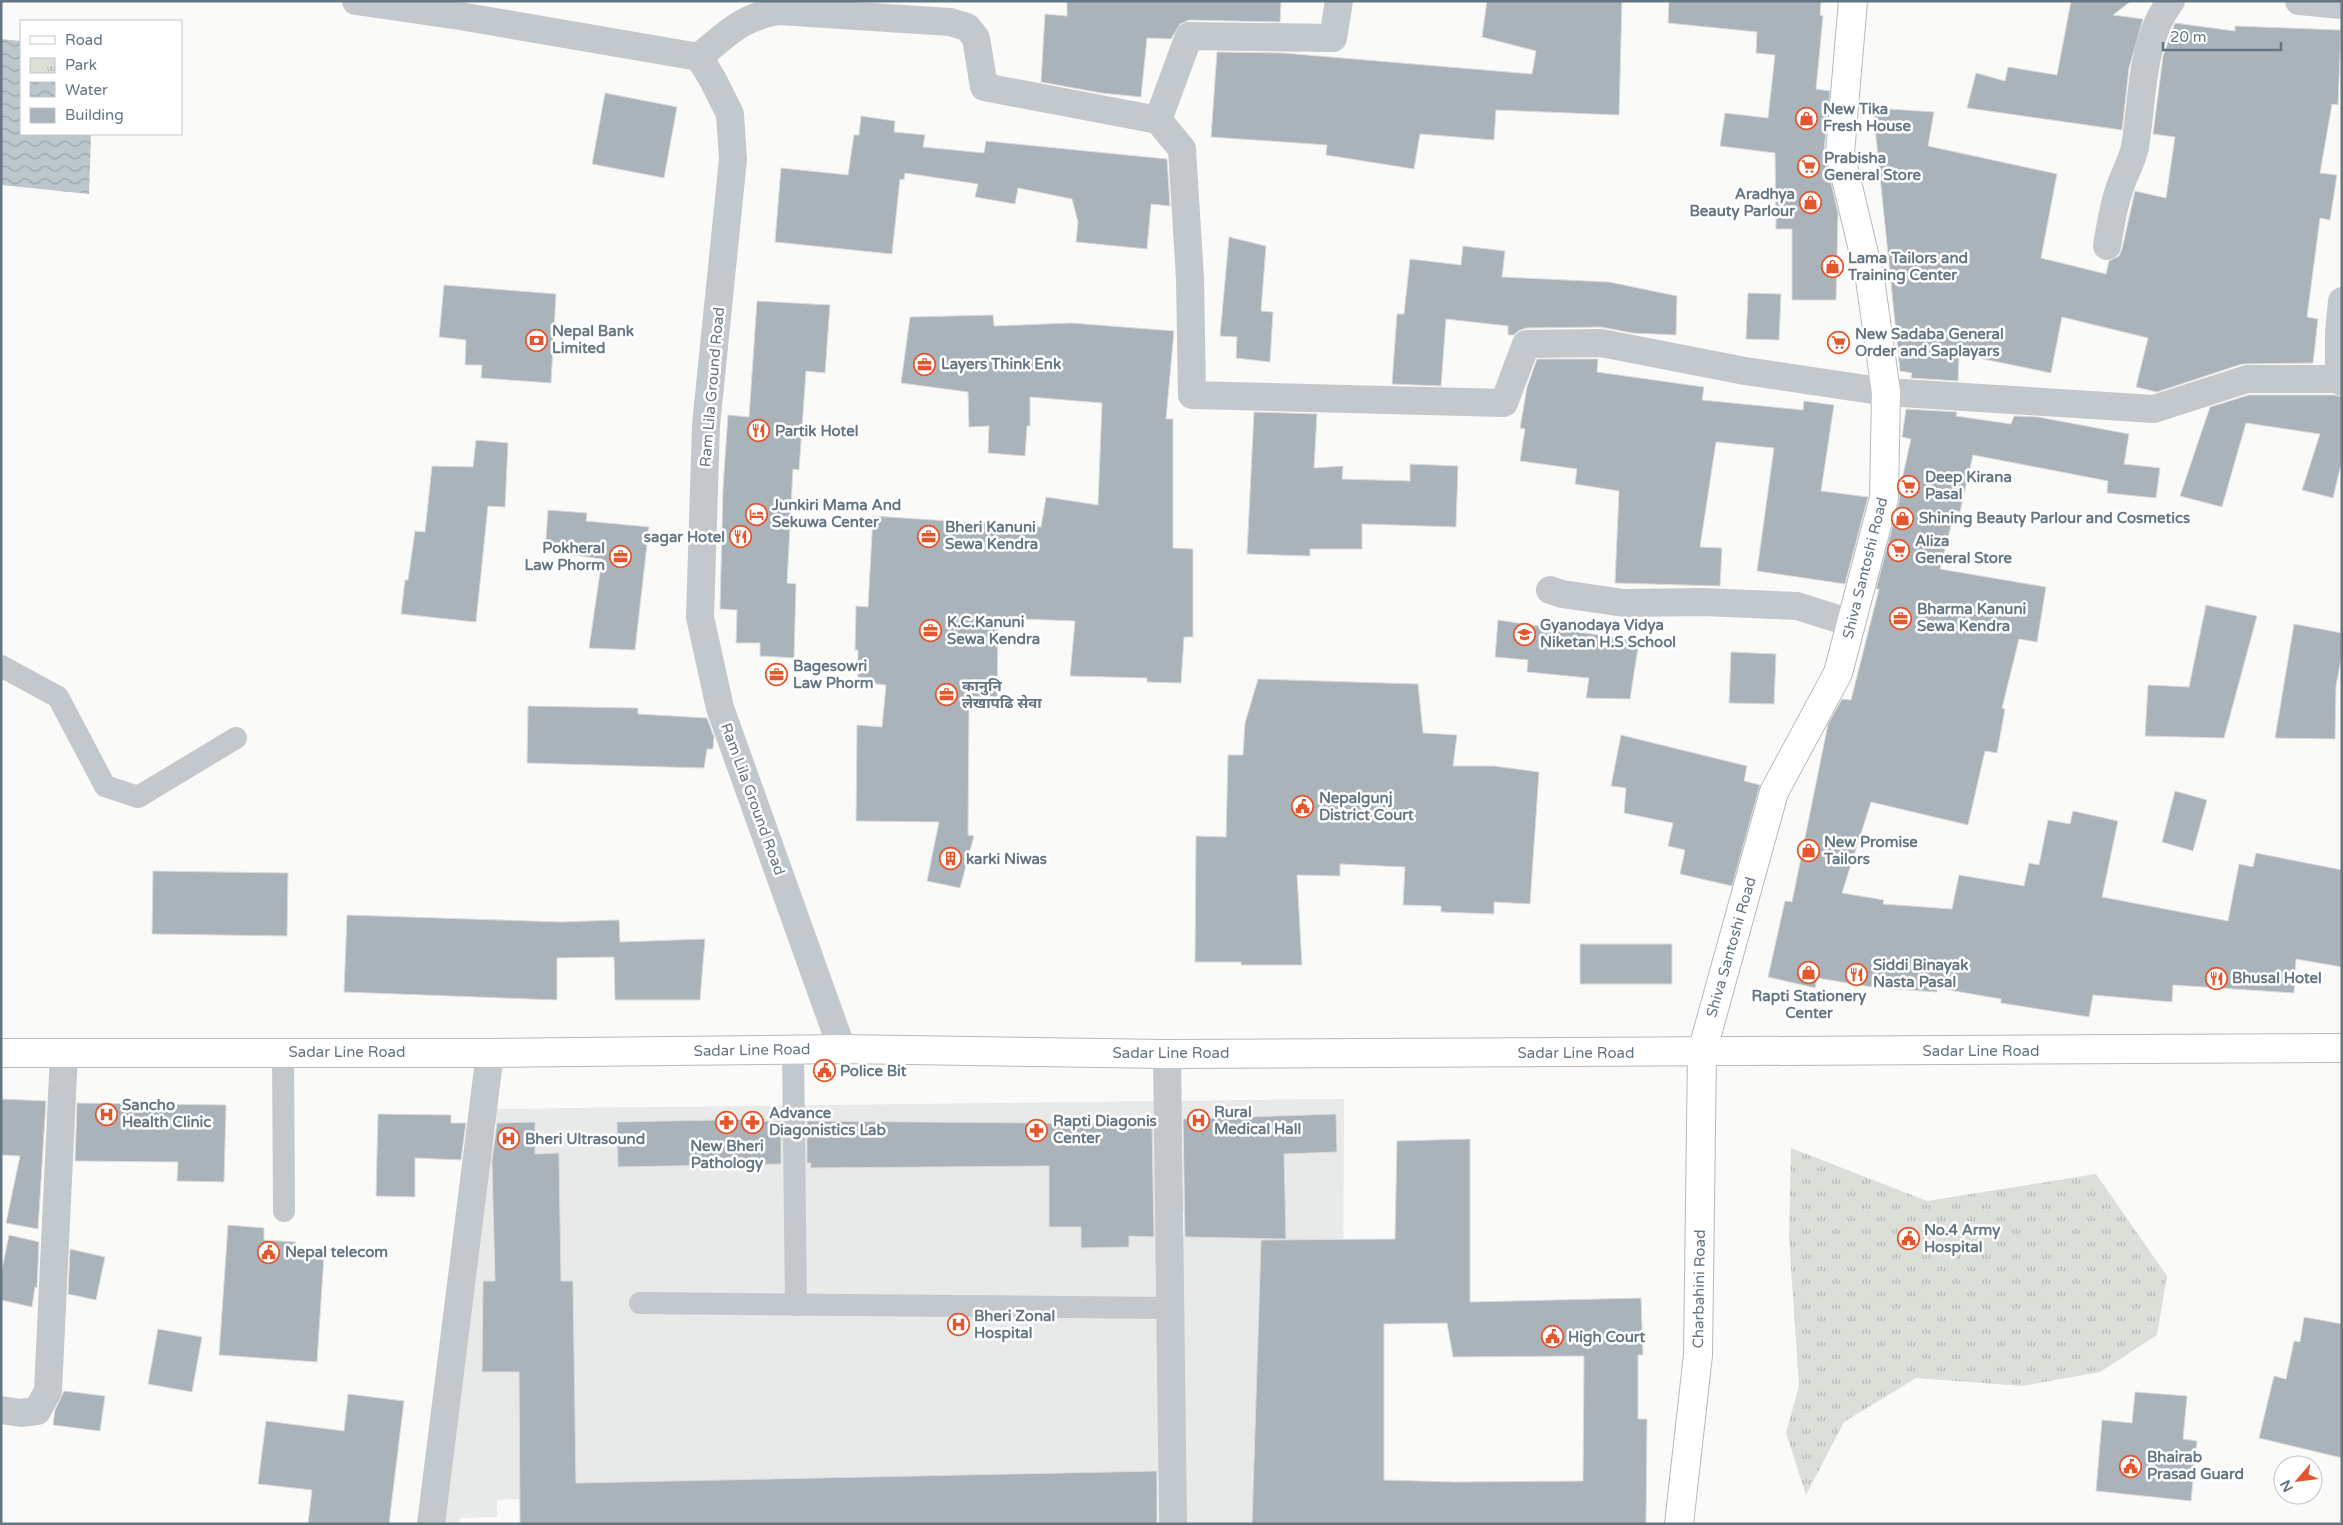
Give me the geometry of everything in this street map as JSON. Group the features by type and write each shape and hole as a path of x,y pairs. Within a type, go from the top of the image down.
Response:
{"main road":[{"name":"Shiva Santoshi Road","path":"1702,1052 1774,792 1838,673 1884,498 1886,392 1870,279 1840,153 1853,1"},
{"name":"Sadar Line Road","path":"1,1053 490,1053 842,1049 1167,1054 2342,1048"},
{"name":"Charbahini Road","path":"1679,1524 1698,1355 1702,1052"}],"street":[{"path":"356,1 430,6 699,57 742,22 758,14 779,11 950,22 967,27 976,38 984,87 1158,120 1182,149 1190,279 1192,395 1504,403 1526,344 1601,343 1746,371 1886,392 2154,408 2247,379 2340,381 2339,332 2342,301"},
{"path":"1158,120 1189,36 1333,38 1339,1"},
{"path":"2107,246 2119,190 2134,149 2144,75 2152,44 2161,14 2171,1"},
{"path":"2299,1 2342,5"},
{"name":"Ram Lila Ground Road","path":"699,57 730,114 733,159 706,425 700,617 720,708 842,1049"},
{"path":"1550,590 1562,594 1624,603 1704,602 1796,606 1852,623"},
{"path":"1,1410 21,1413 37,1411 48,1391 64,1053"},
{"path":"431,1524 490,1053"},
{"path":"1167,1054 1173,1524"}],"lane":[{"path":"1,666 58,697 105,786 138,797 236,738"},
{"path":"793,1050 796,1305"},
{"path":"283,1052 284,1211"},
{"path":"640,1303 1170,1308"}],"shaded area":[{"name":"Bheri Zonal Hospital","path":"1344,1099 1342,1524 1168,1524 1169,1471 576,1483 573,1281 483,1281 482,1372 519,1372 520,1499 497,1500 497,1517 460,1518 459,1524 439,1524 489,1109","holes":["1283,1117 1285,1183 1180,1186 1177,1119","763,1119 764,1164 618,1167 617,1122","815,1122 1142,1124 810,1167","493,1123 534,1123 535,1154 559,1154 560,1231 495,1263","1128,1175 1129,1247 1081,1248 1081,1227 1049,1227 1049,1176","1181,1211 1237,1212 1237,1238 1181,1237"]}],"green space":[{"path":"1791,1148 1927,1201 2096,1174 2167,1276 2157,1335 2100,1372 2022,1386 1916,1378 1844,1422 1806,1495 1786,1433 1799,1386 1789,1237"}],"water":[{"path":"1,39 20,41 20,135 91,135 89,194 1,185"}],"building":[{"path":"1067,1 1281,1 1280,22 1189,20 1180,24 1171,39 1147,38 1141,97 1101,93 1041,82 1045,14 1067,16"},
{"path":"1487,1 1622,1 1619,115 1496,110 1494,140 1420,134 1414,169 1326,155 1327,145 1211,137 1217,52 1283,53 1532,74 1536,51 1482,37"},
{"path":"1669,1 1821,1 1820,15 1823,16 1816,89 1830,91 1824,152 1838,213 1836,300 1792,300 1792,229 1776,229 1775,153 1720,146 1725,113 1768,118 1775,55 1756,53 1757,32 1668,23"},
{"path":"2071,1 2131,1 2113,15 2143,19 2129,68 2122,130 1967,108 1976,73 2005,81 2008,67 2057,75"},
{"path":"2175,23 2235,31 2235,26 2341,30 2338,105 2332,104 2320,173 2337,175 2330,220 2320,218 2307,317 2318,319 2313,363 2242,364 2157,392 2136,387 2148,338 2062,317 2051,373 1959,354 1958,381 1911,378 1912,373 1900,371 1873,108 1934,112 1928,146 2057,174 2041,258 2106,274 2109,261 2119,256 2122,249 2135,191 2166,198 2175,137 2153,134 2163,56"},
{"path":"605,93 677,107 664,178 592,164"},
{"path":"861,116 895,121 894,132 925,135 923,147 984,153 986,141 1167,159 1170,206 1151,204 1147,249 1076,242 1078,222 1072,199 1018,188 1015,204 975,197 978,184 905,173 904,180 900,179 892,254 775,242 781,168 848,175 854,135 859,135"},
{"path":"1229,237 1266,246 1261,311 1273,312 1270,362 1236,358 1237,337 1220,336"},
{"path":"1463,246 1505,251 1502,277 1609,282 1677,296 1676,335 1632,333 1601,327 1526,328 1514,335 1508,335 1508,326 1446,319 1441,386 1392,384 1397,314 1404,314 1410,259 1461,265"},
{"path":"444,285 556,294 551,383 481,378 482,365 465,365 466,340 439,337"},
{"path":"1748,293 1781,294 1779,340 1746,339"},
{"path":"757,301 830,305 825,373 806,371 799,470 793,469 787,583 796,584 794,658 760,656 760,643 736,643 737,610 720,609 723,488 728,415 749,417"},
{"path":"993,315 994,326 1071,323 1174,331 1166,419 1173,419 1173,548 1193,549 1193,637 1184,637 1181,683 1147,682 1147,678 1070,676 1075,621 998,618 997,709 969,709 968,835 974,836 960,888 927,881 939,822 856,821 857,725 882,727 886,685 858,682 858,650 855,650 856,606 868,607 873,516 1041,527 1046,497 1098,505 1102,403 1030,397 1030,426 1027,426 1025,456 988,453 989,426 969,427 968,392 901,383 910,317"},
{"path":"1537,359 1598,359 1597,372 1704,387 1702,400 1803,410 1804,401 1834,405 1821,491 1868,497 1845,584 1757,571 1774,448 1716,442 1700,547 1722,548 1720,586 1615,583 1619,491 1575,484 1577,469 1520,461 1525,429 1520,428 1527,387"},
{"path":"2249,395 2334,395 2342,397 2342,460 2333,498 2302,490 2320,434 2246,423 2222,507 2180,496 2210,407"},
{"path":"1906,409 1957,412 1956,416 2011,424 2014,416 2038,417 2129,434 2124,464 2160,468 2156,498 2107,493 2108,481 1973,455 1960,512 1955,510 1940,569 2046,587 2037,642 2019,639 2002,708 2005,709 1997,753 1985,751 1968,825 1871,802 1842,893 1884,900 1883,904 1952,909 1959,875 2024,886 2029,863 2039,865 2048,820 2070,824 2073,811 2118,821 2102,897 2228,921 2239,864 2253,867 2256,853 2342,870 2342,967 2296,959 2294,993 2173,985 2172,1002 2093,995 2089,1017 2001,1003 2001,999 1937,988 1937,992 1878,988 1817,978 1815,988 1768,977 1785,901 1792,902 1828,724 1842,699 1851,700 1879,589 1876,589 1899,502 1900,488 1911,439 1902,437"},
{"path":"1254,412 1317,414 1314,468 1343,466 1342,479 1410,481 1410,464 1458,466 1456,527 1362,524 1362,549 1310,549 1310,556 1247,554"},
{"path":"476,440 508,443 505,507 488,506 476,622 401,614 405,580 408,580 415,531 425,532 432,466 473,467"},
{"path":"548,510 587,513 586,521 649,527 635,650 589,648 602,559 545,551"},
{"path":"2206,605 2257,616 2224,738 2145,736 2148,685 2189,687"},
{"path":"1498,620 1639,641 1630,699 1586,698 1589,678 1527,672 1528,660 1495,657"},
{"path":"2294,624 2342,633 2342,654 2336,686 2335,739 2275,738"},
{"path":"1731,652 1776,654 1774,704 1729,703"},
{"path":"1258,679 1418,684 1423,733 1457,735 1453,766 1494,766 1539,772 1530,904 1494,902 1494,914 1441,912 1441,906 1403,905 1405,867 1340,864 1340,876 1297,875 1302,965 1241,965 1241,962 1195,962 1196,836 1226,837 1228,755 1243,755 1245,723"},
{"path":"528,706 638,708 638,714 707,718 714,737 713,749 707,749 704,768 527,763"},
{"path":"1621,735 1747,766 1744,781 1760,785 1732,886 1680,874 1685,850 1668,846 1673,823 1624,813 1626,788 1611,786"},
{"path":"2175,791 2207,800 2193,851 2162,842"},
{"path":"153,871 288,873 287,936 152,934"},
{"path":"347,915 561,922 619,920 620,942 705,939 700,1000 615,1000 614,957 557,958 557,1000 344,992"},
{"path":"1580,944 1672,944 1672,984 1580,984"},
{"path":"1,1099 46,1101 38,1229 6,1223 20,1156 1,1155"},
{"path":"77,1103 226,1105 224,1182 177,1181 178,1162 75,1161"},
{"path":"378,1114 451,1115 451,1123 466,1123 461,1160 415,1158 415,1197 376,1196"},
{"path":"1336,1114 1337,1152 1284,1154 1286,1239 1185,1237 1183,1119"},
{"path":"763,1119 763,1121 781,1121 781,1164 618,1167 617,1122"},
{"path":"807,1121 1152,1124 1154,1237 1129,1236 1129,1247 1081,1248 1081,1227 1049,1227 1049,1166 810,1168 811,1163 807,1163"},
{"path":"535,1122 535,1154 559,1153 561,1281 573,1281 576,1483 1157,1471 1157,1524 520,1524 519,1372 482,1372 483,1281 495,1281 492,1161 497,1123"},
{"path":"1470,1139 1470,1302 1641,1298 1643,1355 1638,1355 1638,1419 1647,1419 1646,1524 1252,1524 1261,1240 1395,1239 1397,1141","holes":["1447,1323 1453,1357 1584,1356 1583,1481 1454,1482 1384,1480 1384,1324"]},
{"path":"228,1225 264,1228 264,1240 296,1242 295,1254 324,1256 317,1362 219,1355"},
{"path":"9,1235 39,1242 37,1288 35,1287 32,1307 1,1300 1,1274"},
{"path":"70,1249 105,1257 96,1300 68,1294"},
{"path":"2304,1317 2342,1324 2342,1458 2259,1438 2274,1376 2286,1379 2294,1341 2300,1342"},
{"path":"158,1329 202,1337 192,1392 148,1384"},
{"path":"64,1391 105,1396 100,1431 53,1425 55,1410"},
{"path":"2135,1392 2187,1396 2183,1439 2197,1441 2191,1501 2096,1491 2102,1420 2132,1423"},
{"path":"348,1394 404,1401 389,1524 308,1524 312,1490 258,1484 266,1421 344,1431"}],"place":[{"name":"New Tika Fresh House","path":"1807,118"},
{"name":"Prabisha General Store","path":"1808,167"},
{"name":"Aradhya Beauty Parlour","path":"1811,203"},
{"name":"Lama Tailors and Training Center","path":"1832,267"},
{"name":"Nepal Bank Limited","path":"536,340"},
{"name":"New Sadaba General Order and Saplayars","path":"1839,343"},
{"name":"Layers Think Enk","path":"925,364"},
{"name":"Partik Hotel","path":"759,431"},
{"name":"Deep Kirana Pasal","path":"1909,486"},
{"name":"Junkiri Mama And Sekuwa Center","path":"756,514"},
{"name":"Shining Beauty Parlour and Cosmetics","path":"1903,518"},
{"name":"Bheri Kanuni Sewa Kendra","path":"929,536"},
{"name":"sagar Hotel","path":"741,537"},
{"name":"Aliza General Store","path":"1899,550"},
{"name":"Pokheral Law Phorm","path":"621,557"},
{"name":"Bharma Kanuni Sewa Kendra","path":"1901,618"},
{"name":"K.C.Kanuni Sewa Kendra","path":"931,631"},
{"name":"Gyanodaya Vidya Niketan H.S School","path":"1524,634"},
{"name":"Bagesowri Law Phorm","path":"777,675"},
{"name":"कानुनि लेखापढि सेवा","path":"946,695"},
{"name":"Nepalgunj District Court","path":"1303,807"},
{"name":"New Promise Tailors","path":"1808,851"},
{"name":"karki Niwas","path":"950,859"},
{"name":"Rapti Stationery Center","path":"1809,973"},
{"name":"Siddi Binayak Nasta Pasal","path":"1857,974"},
{"name":"Bhusal Hotel","path":"2216,978"},
{"name":"Police Bit","path":"824,1071"},
{"name":"Sancho Health Clinic","path":"106,1114"},
{"name":"Rural Medical Hall","path":"1198,1121"},
{"name":"Advance Diagonistics Lab","path":"753,1122"},
{"name":"New Bheri Pathology","path":"727,1123"},
{"name":"Rapti Diagonis Center","path":"1037,1130"},
{"name":"Bheri Ultrasound","path":"509,1139"},
{"name":"No.4 Army Hospital","path":"1908,1239"},
{"name":"Nepal telecom","path":"269,1252"},
{"name":"Bheri Zonal Hospital","path":"958,1325"},
{"name":"High Court","path":"1552,1337"},
{"name":"Bhairab Prasad Guard","path":"2131,1466"}]}
